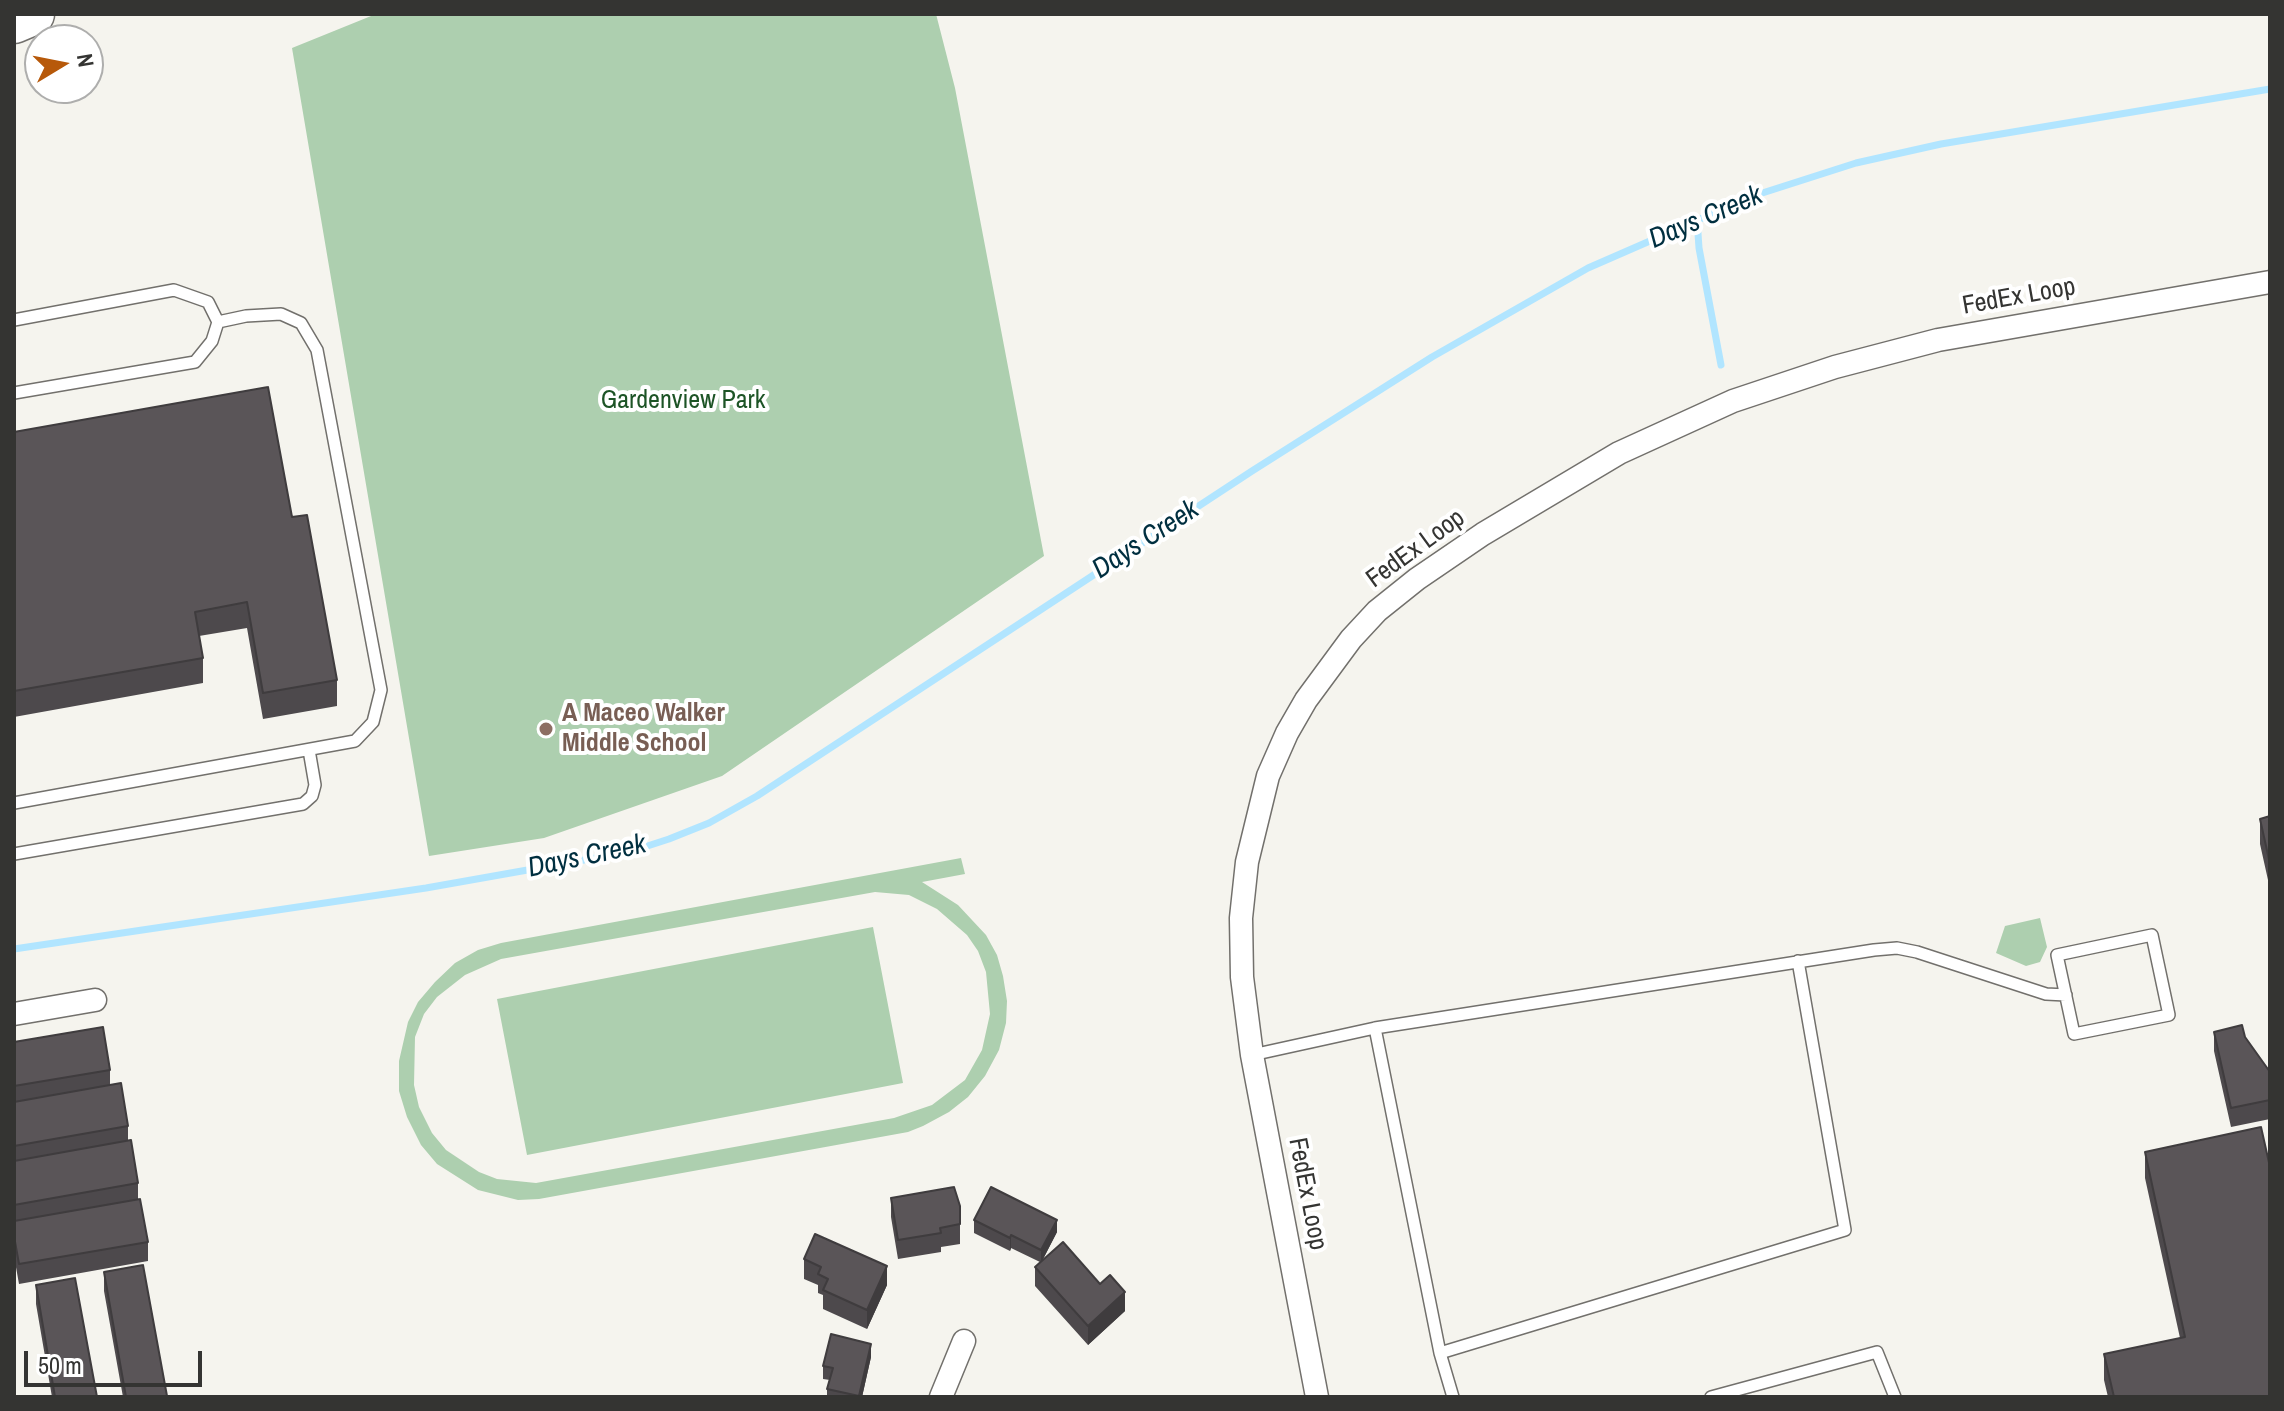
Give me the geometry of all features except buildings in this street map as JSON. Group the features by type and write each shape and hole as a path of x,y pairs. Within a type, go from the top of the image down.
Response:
{"highway":[{"path":"14,22 33,14"}],"street":[{"name":"FedEx Loop","path":"1317,1397 1252,1055 1242,977 1241,918 1247,862 1268,776 1287,733 1328,668 1377,611 1417,579 1483,534 1619,453 1676,425 1784,383 1938,340 2270,282"},
{"path":"14,1014 95,1000"},
{"path":"941,1397 964,1341"}],"lane":[{"path":"14,320 174,290 208,302 218,322 212,341 195,362 14,393"},
{"path":"14,803 355,741 373,722 381,690 317,350 301,323 281,314 246,316 218,322"},
{"path":"14,854 303,804 312,796 315,785 309,750"},
{"path":"2152,935 2169,1015 2074,1034 2066,995 2057,955 2152,935"},
{"path":"1252,1055 1375,1028 1897,948 2046,994 2066,995"},
{"path":"1440,1353 1845,1230 1798,961"},
{"path":"1375,1028 1440,1353 1453,1397"},
{"path":"1711,1397 1877,1352 1895,1397"}],"green space":[{"name":"Gardenview Park","path":"376,14 936,14 955,88 1044,556 722,776 544,838 429,856 292,48"},
{"path":"961,858 965,874 922,882 958,905 986,935 997,955 1003,976 1006,1023 999,1050 985,1076 968,1097 949,1112 908,1132 539,1199 518,1200 478,1190 437,1164 421,1145 407,1117 399,1091 399,1061 408,1022 418,1002 455,963 478,950 501,943","holes":["875,892 909,895 937,909 967,935 978,951 986,972 990,1014 982,1050 965,1080 932,1105 894,1118 536,1183 497,1179 479,1172 446,1150 432,1133 419,1107 414,1085 415,1037 424,1014 437,997 465,975 501,959"]},
{"path":"2040,918 2047,947 2040,962 2026,966 1996,953 2005,926"},
{"path":"873,927 903,1083 527,1155 497,999"}],"waterway":[{"name":"Days Creek","path":"14,949 426,888 629,852 669,839 709,823 757,796 1252,471 1432,357 1588,268 1753,196 1856,163 1941,144 2270,89"},
{"path":"1697,219 1699,248 1721,365"}],"place":[{"name":"A Maceo Walker Middle School","path":"546,729"}]}
